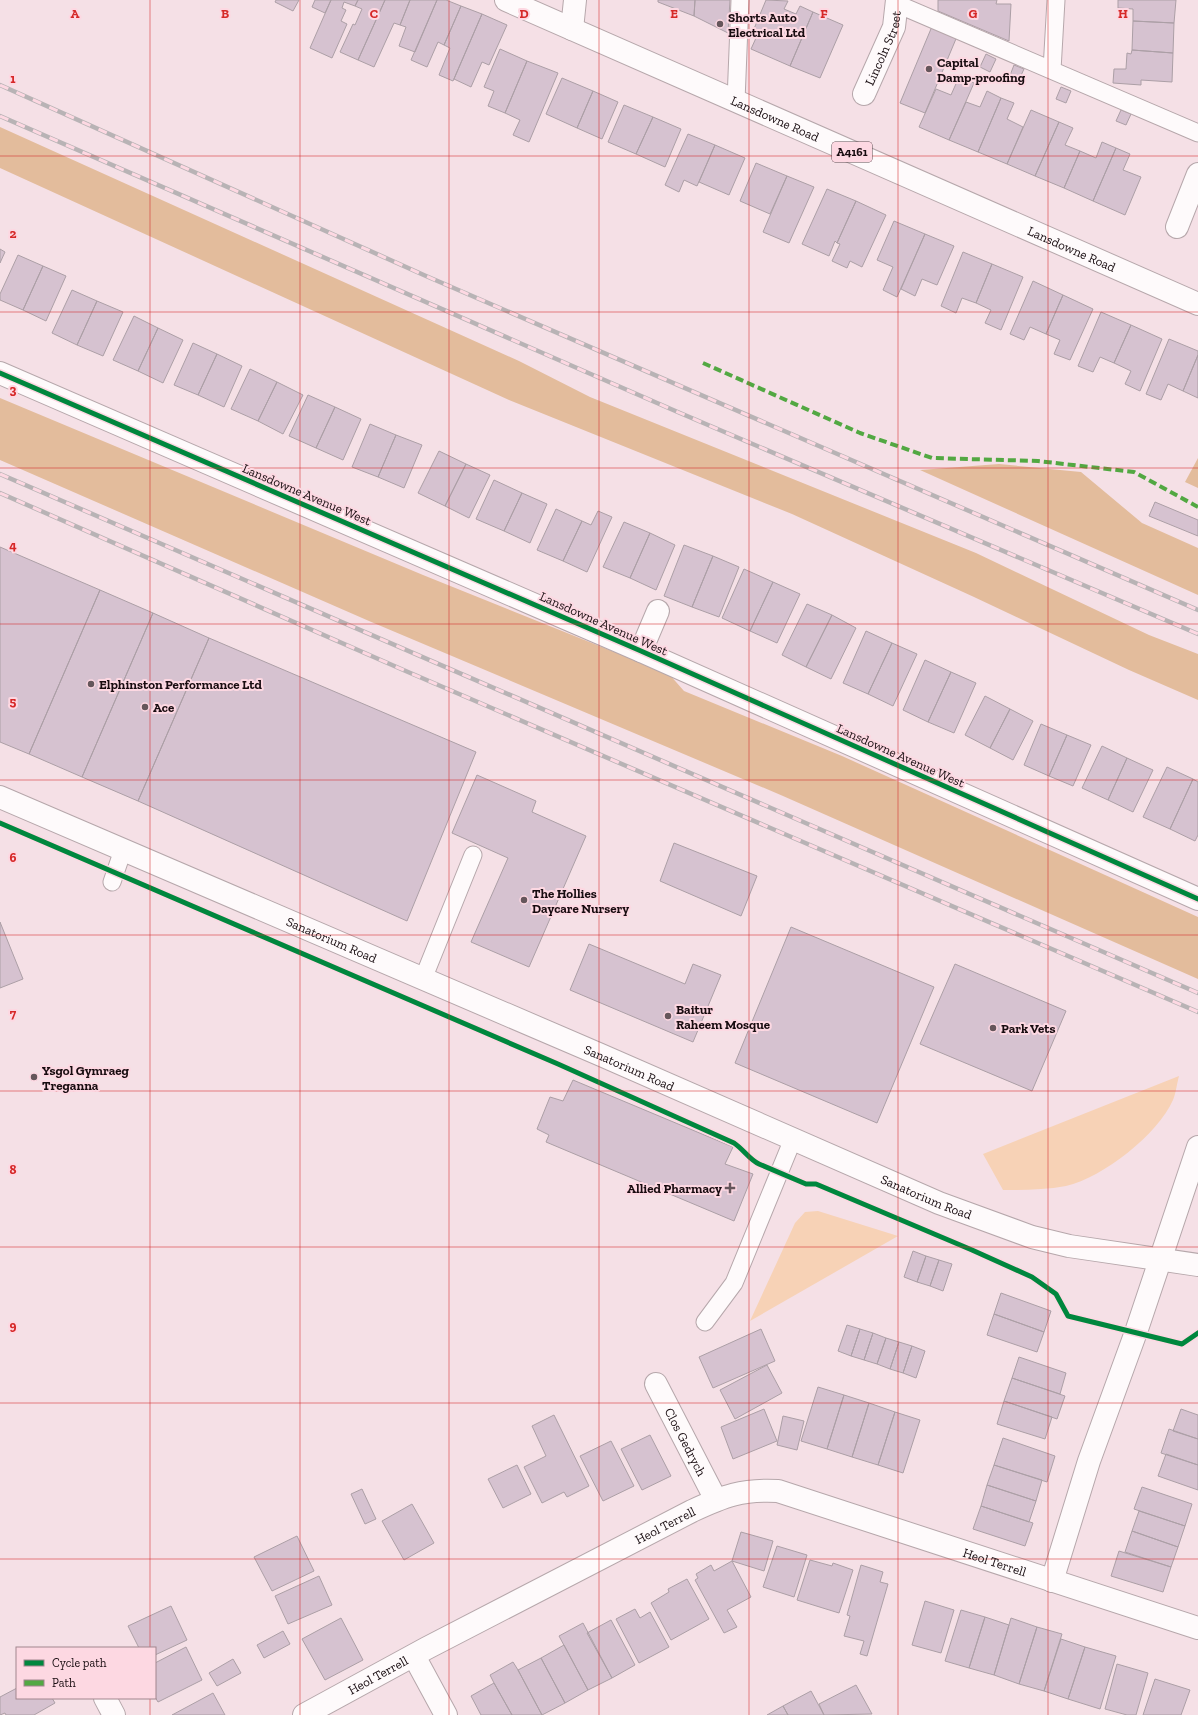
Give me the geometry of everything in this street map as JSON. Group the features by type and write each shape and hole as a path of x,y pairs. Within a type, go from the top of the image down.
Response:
{"street":[{"name":"Lansdowne Road","path":"506,0 1198,304"},
{"path":"572,29 575,0"},
{"name":"Lincoln Street","path":"864,94 894,28 897,2"},
{"path":"1177,227 1198,174"},
{"name":"Lansdowne Avenue West","path":"0,373 641,651 1198,899"},
{"path":"641,651 658,611"},
{"name":"Sanatorium Road","path":"0,798 423,979 939,1203 1032,1237 1069,1246 1198,1265"},
{"path":"1052,1581 1089,1461 1136,1332 1159,1259 1198,1147"},
{"name":"Clos Gedrych","path":"656,1384 716,1500"},
{"name":"Heol Terrell","path":"304,1715 414,1656 716,1500 739,1492 758,1490 778,1491 1198,1628"},
{"path":"414,1656 446,1715"},
{"path":"106,1699 114,1715"}],"lane":[{"path":"736,101 740,0"},
{"path":"1052,70 1056,0"},
{"path":"897,2 1198,133"},
{"path":"112,882 123,850"},
{"path":"423,979 473,855"},
{"path":"705,1322 734,1283 793,1139"}],"shaded area":[{"path":"0,127 519,361 590,397 976,553 1149,635 1198,654 1198,700 1129,670 792,514 509,400 0,168"},
{"path":"0,398 423,575 669,674 684,691 842,756 1198,917 1198,979 783,796 369,621 0,460"},
{"path":"1198,458 1198,488 1185,482"},
{"path":"999,464 1081,472 1142,523 1198,548 1198,595 920,470"},
{"path":"1179,1076 1173,1100 1155,1127 1128,1153 1096,1174 1081,1181 1066,1186 1050,1188 1003,1190 983,1154"},
{"path":"818,1211 898,1236 750,1321 795,1223 805,1212"}],"building":[{"path":"276,0 299,0 293,11 275,2"},
{"path":"315,0 331,0 325,13 312,7"},
{"path":"331,0 358,0 355,6 344,2 342,8 346,10 341,21 347,24 332,58 310,48"},
{"path":"358,0 385,0 358,60 340,52 362,9 355,6"},
{"path":"385,0 410,0 400,25 394,23 374,67 358,60"},
{"path":"410,0 437,0 415,52 399,46 406,27 400,25"},
{"path":"437,0 446,0 461,6 444,45 438,42 427,67 411,60"},
{"path":"658,0 695,0 694,16 658,2"},
{"name":"Shorts Auto Electrical Ltd","path":"695,0 730,0 728,33 694,16"},
{"path":"766,0 788,1 784,9 796,14 800,6 813,12 790,66 751,49 756,38 751,36"},
{"path":"938,0 997,0 996,4 1011,4 1009,41 938,11"},
{"path":"1118,0 1176,0 1174,23 1133,21 1133,9 1118,8"},
{"path":"461,6 482,14 453,81 439,75 450,48 444,45"},
{"path":"813,12 843,25 820,78 790,66"},
{"path":"482,14 507,25 489,65 482,62 471,87 454,79"},
{"path":"1133,21 1174,23 1173,53 1132,50"},
{"name":"Capital Damp-proofing","path":"933,24 958,34 925,113 900,103"},
{"path":"500,49 527,61 505,113 488,106 494,91 484,87"},
{"path":"1132,50 1173,53 1172,82 1141,80 1141,85 1113,83 1114,69 1126,69 1127,53 1131,54"},
{"path":"986,54 996,59 990,72 980,67"},
{"path":"527,61 558,73 529,142 513,135 520,120 505,113"},
{"path":"1014,65 1024,69 1018,82 1009,78"},
{"path":"959,77 974,83 949,140 919,127 936,89 951,95"},
{"path":"562,78 593,91 577,128 546,114"},
{"path":"1061,87 1071,91 1066,103 1056,99"},
{"path":"593,91 618,102 602,139 577,128"},
{"path":"987,91 1001,98 978,152 949,140 966,102 980,107"},
{"path":"1001,98 1014,103 1007,119 1023,127 1007,164 978,152"},
{"path":"624,105 653,117 636,154 608,142"},
{"path":"1031,110 1059,122 1035,176 1007,164"},
{"path":"1121,110 1131,114 1126,125 1116,121"},
{"path":"653,117 681,129 665,167 636,154"},
{"path":"1059,122 1073,128 1065,145 1080,151 1064,188 1035,176"},
{"path":"688,134 715,145 697,186 684,180 679,192 665,185"},
{"path":"1102,142 1116,148 1093,201 1064,188 1080,151 1096,158"},
{"path":"715,145 745,158 729,195 699,182"},
{"path":"1116,148 1130,154 1123,170 1141,177 1125,215 1093,201"},
{"path":"756,163 787,176 770,214 740,201"},
{"path":"787,176 814,187 789,243 763,232"},
{"path":"827,189 856,201 837,243 835,241 829,256 802,244"},
{"path":"856,201 886,215 862,267 850,261 847,268 832,261 840,244 837,243"},
{"path":"894,221 925,234 897,297 883,290 893,267 877,260"},
{"path":"925,234 954,246 937,285 922,279 915,296 901,289"},
{"path":"0,249 5,252 0,263"},
{"path":"963,252 992,264 976,303 962,298 956,313 941,306"},
{"path":"18,255 43,266 23,310 0,300 0,294"},
{"path":"992,264 1023,277 1001,330 985,323 991,310 976,303"},
{"path":"43,266 66,276 46,321 23,310"},
{"path":"1033,281 1063,295 1046,334 1030,327 1024,340 1010,334"},
{"path":"72,290 97,301 77,345 52,333"},
{"path":"1063,295 1093,309 1070,360 1054,354 1060,340 1046,334"},
{"path":"97,301 123,312 103,356 77,345"},
{"path":"1101,312 1131,325 1114,363 1100,357 1093,372 1078,366"},
{"path":"134,316 158,328 138,371 113,360"},
{"path":"1131,325 1162,339 1140,391 1125,384 1131,371 1114,363"},
{"path":"158,328 183,340 163,383 138,371"},
{"path":"1169,339 1198,351 1198,355 1183,391 1168,384 1161,400 1146,394"},
{"path":"193,343 217,354 198,395 174,385"},
{"path":"217,354 242,366 224,407 198,395"},
{"path":"1198,355 1198,398 1183,391"},
{"path":"250,369 277,382 258,421 231,409"},
{"path":"277,382 303,395 283,434 258,421"},
{"path":"308,395 335,407 316,448 289,436"},
{"path":"335,407 361,419 343,460 316,448"},
{"path":"370,424 396,435 378,477 352,467"},
{"path":"396,435 422,445 404,488 378,477"},
{"path":"439,451 466,464 445,506 418,493"},
{"path":"466,464 490,475 469,518 445,506"},
{"path":"494,480 522,493 504,531 476,519"},
{"path":"522,493 547,504 530,543 504,531"},
{"path":"1155,502 1198,520 1198,536 1149,516"},
{"path":"556,509 582,521 563,561 537,550"},
{"path":"598,511 612,517 587,572 563,561 582,521 591,525"},
{"path":"624,522 650,533 630,578 603,567"},
{"path":"650,533 675,545 656,590 630,578"},
{"path":"684,545 713,556 692,607 664,596"},
{"path":"0,547 100,590 29,754 0,742"},
{"path":"713,556 739,567 719,617 692,607"},
{"path":"744,569 773,582 750,631 722,618"},
{"path":"773,582 800,594 777,643 750,631"},
{"name":"Elphinston Performance Ltd","path":"100,590 153,613 82,777 29,754"},
{"path":"807,604 832,615 806,667 782,655"},
{"name":"Ace","path":"153,613 209,638 138,801 82,777"},
{"path":"832,615 856,628 831,679 806,667"},
{"path":"866,631 892,643 868,694 843,683"},
{"path":"209,638 476,752 407,921 138,801"},
{"path":"892,643 917,654 893,706 868,694"},
{"path":"925,660 951,672 928,722 903,710"},
{"path":"951,672 976,683 954,733 928,722"},
{"path":"985,696 1010,709 990,748 965,735"},
{"path":"1010,709 1033,721 1013,760 990,748"},
{"path":"1041,724 1067,735 1049,776 1024,765"},
{"path":"1067,735 1091,745 1073,786 1049,776"},
{"path":"1102,746 1127,758 1108,800 1082,788"},
{"path":"1127,758 1153,770 1133,812 1108,800"},
{"path":"1167,767 1193,779 1170,829 1143,817"},
{"name":"The Hollies Daycare Nursery","path":"477,775 536,801 532,812 586,836 529,967 471,942 508,858 452,833"},
{"path":"1193,779 1198,782 1198,835 1195,841 1170,829"},
{"path":"674,843 757,876 741,916 660,881"},
{"path":"0,922 23,979 0,988"},
{"path":"791,927 934,987 877,1123 735,1063"},
{"name":"Baitur Raheem Mosque","path":"589,944 685,984 693,964 721,975 693,1042 570,990"},
{"name":"Park Vets","path":"955,964 1066,1011 1032,1091 920,1044"},
{"path":"573,1080 733,1147 725,1164 753,1174 734,1221 546,1142 549,1135 537,1129 550,1097 563,1101"},
{"path":"913,1251 926,1256 917,1282 904,1277"},
{"path":"926,1256 939,1260 930,1286 917,1282"},
{"path":"939,1260 952,1264 943,1291 930,1286"},
{"path":"1001,1293 1051,1311 1044,1332 994,1314"},
{"path":"994,1314 1044,1332 1037,1352 987,1335"},
{"path":"847,1325 860,1329 851,1356 838,1351"},
{"path":"761,1329 775,1361 713,1388 699,1357"},
{"path":"860,1329 873,1333 864,1360 851,1356"},
{"path":"873,1333 886,1338 877,1364 864,1360"},
{"path":"886,1338 899,1342 890,1369 877,1364"},
{"path":"899,1342 912,1346 903,1373 890,1369"},
{"path":"912,1346 925,1351 916,1378 903,1373"},
{"path":"1019,1357 1066,1373 1060,1394 1012,1378"},
{"path":"767,1365 782,1393 735,1419 720,1390"},
{"path":"1012,1378 1065,1396 1057,1419 1004,1401"},
{"path":"818,1387 844,1395 827,1449 801,1441"},
{"path":"844,1395 869,1403 852,1457 827,1449"},
{"path":"1004,1401 1052,1417 1045,1439 997,1424"},
{"path":"869,1403 895,1412 878,1465 852,1457"},
{"path":"764,1409 777,1441 733,1459 721,1427"},
{"path":"1181,1409 1198,1415 1198,1439 1173,1431"},
{"path":"895,1412 920,1420 903,1473 878,1465"},
{"path":"554,1415 589,1486 567,1497 564,1492 542,1503 524,1467 546,1456 532,1426"},
{"path":"783,1416 804,1421 797,1450 777,1445"},
{"path":"1169,1429 1198,1439 1198,1465 1161,1453"},
{"path":"650,1435 671,1476 642,1490 621,1449"},
{"path":"1003,1438 1055,1456 1047,1482 994,1465"},
{"path":"611,1441 634,1486 603,1501 580,1456"},
{"path":"1166,1454 1198,1465 1198,1490 1158,1476"},
{"path":"517,1465 531,1494 503,1508 488,1479"},
{"path":"994,1465 1042,1480 1036,1501 987,1485"},
{"path":"987,1485 1036,1501 1029,1522 981,1506"},
{"path":"1142,1487 1192,1504 1185,1526 1134,1509"},
{"path":"362,1489 376,1519 365,1524 351,1494"},
{"path":"412,1504 434,1543 404,1560 382,1521"},
{"path":"981,1506 1033,1523 1025,1546 973,1529"},
{"path":"1139,1511 1185,1526 1178,1547 1132,1531"},
{"path":"1132,1531 1178,1547 1171,1567 1125,1552"},
{"path":"741,1532 773,1541 764,1571 732,1561"},
{"path":"297,1536 314,1571 272,1591 254,1557"},
{"path":"777,1546 807,1555 794,1597 763,1587"},
{"path":"1119,1551 1171,1567 1163,1592 1111,1576"},
{"path":"810,1560 832,1566 833,1563 853,1570 839,1613 797,1600"},
{"path":"732,1561 751,1597 727,1610 737,1627 724,1633 695,1580 698,1578 696,1574 711,1565 714,1571"},
{"path":"861,1565 883,1572 880,1582 888,1584 867,1656 860,1654 864,1641 844,1636 850,1616 847,1615"},
{"path":"319,1576 332,1605 288,1624 275,1596"},
{"path":"687,1579 709,1619 671,1640 651,1603 669,1592 668,1589"},
{"path":"925,1601 954,1610 941,1653 912,1645"},
{"path":"171,1606 187,1640 156,1655 156,1647 138,1647 128,1626"},
{"path":"635,1609 640,1618 650,1612 669,1647 639,1663 616,1619"},
{"path":"961,1610 985,1617 969,1668 945,1661"},
{"path":"985,1617 1009,1625 994,1675 969,1668"},
{"path":"341,1618 363,1660 325,1680 302,1639"},
{"path":"1011,1618 1037,1627 1019,1684 994,1675"},
{"path":"611,1620 635,1665 612,1678 587,1633"},
{"path":"583,1623 612,1678 588,1690 559,1636"},
{"path":"1037,1627 1062,1634 1044,1691 1019,1684"},
{"path":"283,1631 290,1644 264,1658 257,1645"},
{"path":"1061,1639 1085,1647 1068,1699 1044,1691"},
{"path":"564,1645 588,1690 565,1703 541,1658"},
{"path":"186,1647 202,1680 158,1702 156,1699 156,1662"},
{"path":"1085,1647 1116,1656 1100,1709 1068,1699"},
{"path":"541,1658 565,1703 542,1715 518,1670"},
{"path":"233,1659 241,1673 217,1686 209,1673"},
{"path":"513,1662 542,1715 512,1715 494,1683 490,1675"},
{"path":"1117,1664 1148,1673 1136,1715 1127,1715 1105,1709"},
{"path":"1155,1679 1190,1690 1181,1715 1143,1715"},
{"path":"494,1683 512,1715 481,1715 471,1696"},
{"path":"856,1685 872,1714 824,1715 819,1704"},
{"path":"16,1689 16,1699 53,1699 55,1703 34,1715 6,1715 5,1713 0,1715 0,1697"},
{"path":"811,1691 824,1715 788,1715 783,1706"},
{"path":"213,1693 225,1715 172,1715"},
{"path":"783,1706 788,1715 767,1715"}],"railway":[{"path":"0,85 426,276 1198,610"},
{"path":"0,116 680,413 1198,634"},
{"path":"0,474 1198,993"},
{"path":"0,493 408,672 1198,1012"}],"marked path":[{"path":"703,363 860,433 932,458 1038,461 1134,472 1198,507"}],"cycle path":[{"path":"0,373 641,651 1198,899"},
{"path":"0,823 558,1064 734,1143 759,1164 806,1184 816,1184 1032,1277 1056,1294 1068,1316 1182,1344 1198,1333"}],"place":[{"name":"Shorts Auto Electrical Ltd","path":"720,24"},
{"name":"Capital Damp-proofing","path":"929,69"},
{"name":"Elphinston Performance Ltd","path":"91,684"},
{"name":"Ace","path":"145,707"},
{"name":"The Hollies Daycare Nursery","path":"524,900"},
{"name":"Baitur Raheem Mosque","path":"668,1016"},
{"name":"Park Vets","path":"993,1028"},
{"name":"Ysgol Gymraeg Treganna","path":"34,1077"},
{"name":"Allied Pharmacy","path":"730,1188"}]}
